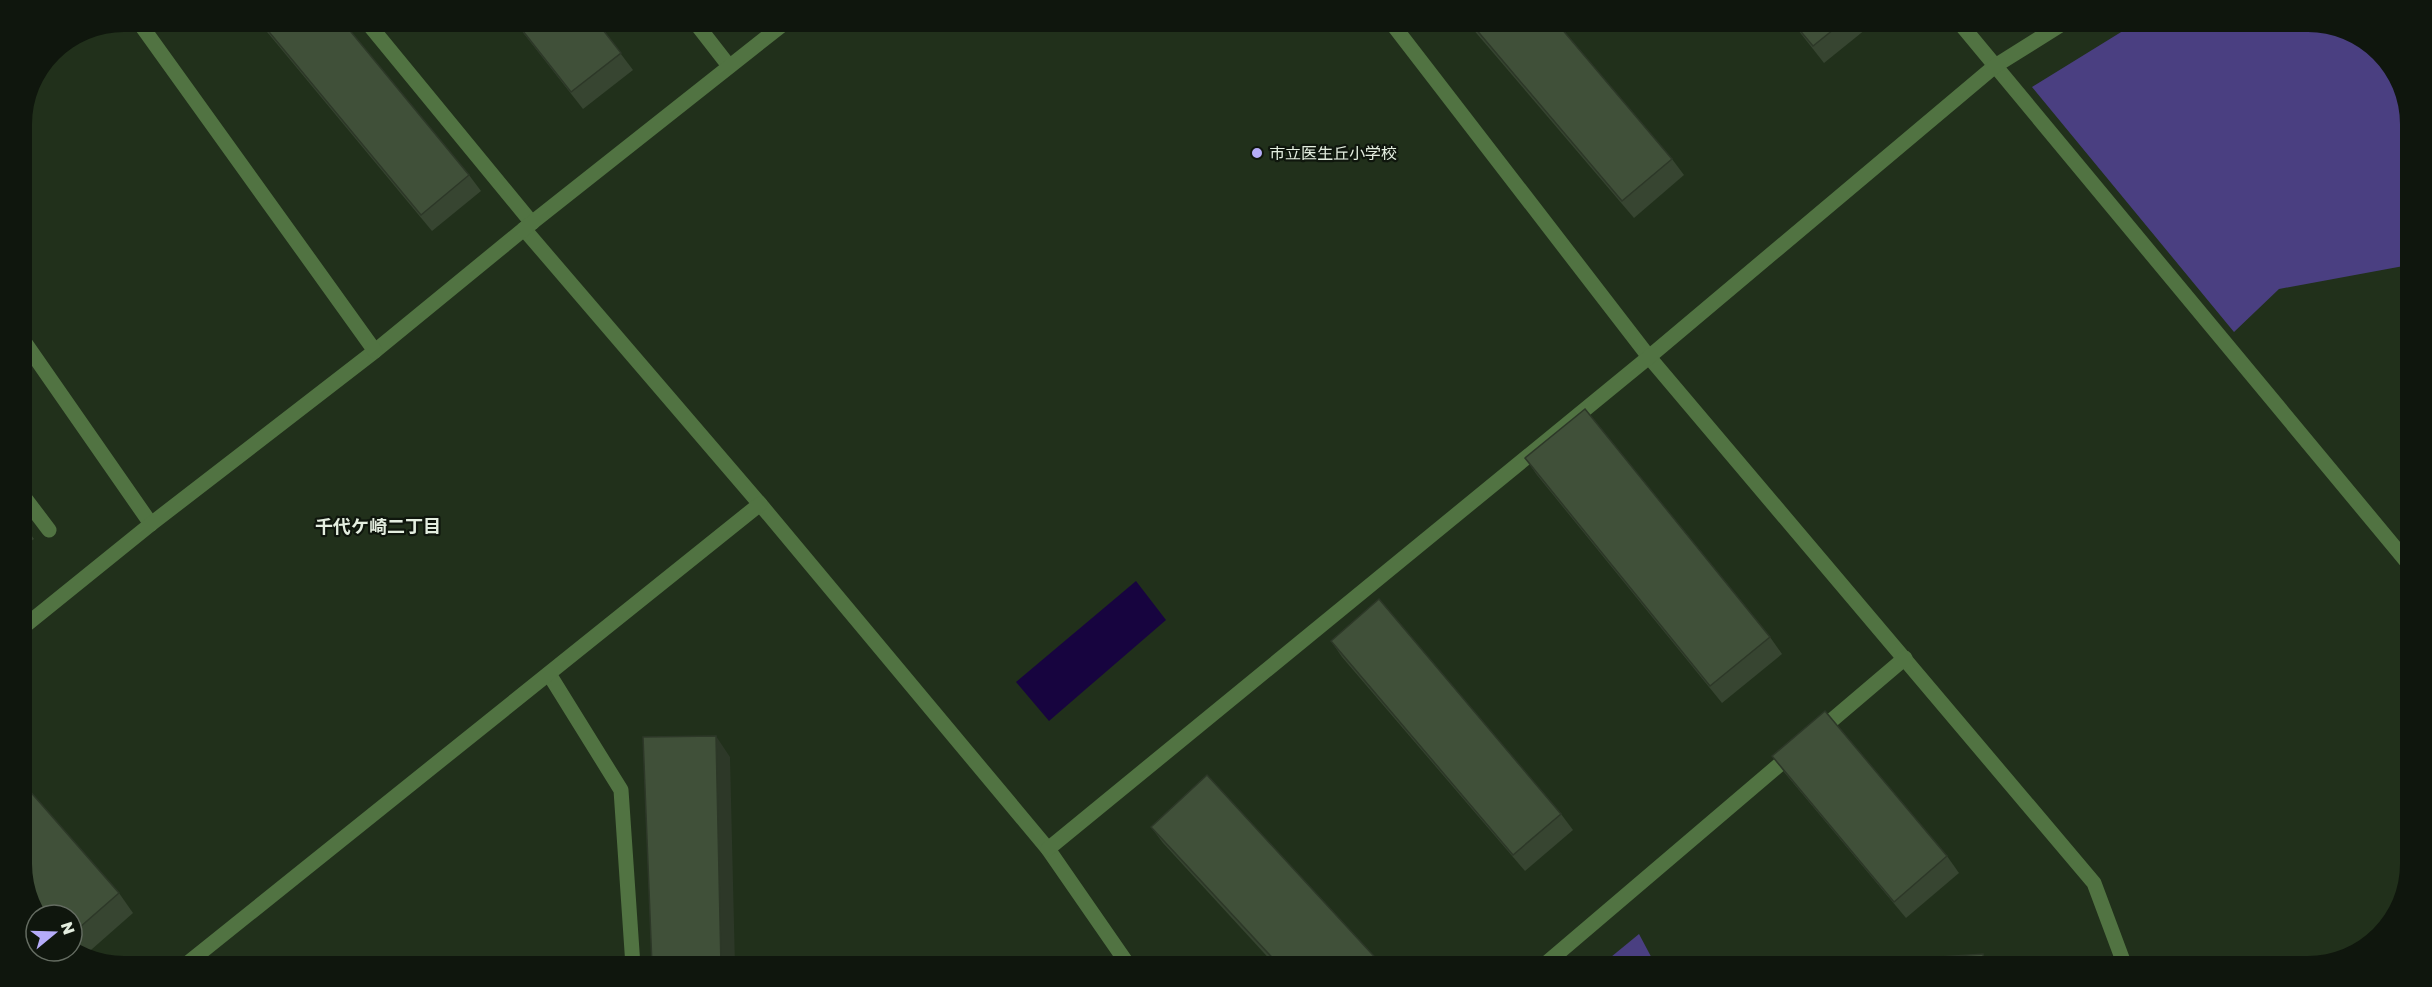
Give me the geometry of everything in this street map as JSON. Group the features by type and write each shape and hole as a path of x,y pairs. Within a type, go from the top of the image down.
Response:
{"street":[{"path":"145,31 375,351"},
{"path":"374,31 528,226 1048,849 1122,956"},
{"path":"702,31 729,66"},
{"path":"32,620 151,524 375,351 528,226 774,31"},
{"path":"1398,31 1649,357 2094,883 2121,956"},
{"path":"1966,31 2400,554"},
{"path":"1048,849 1649,357 1995,66 2051,31"},
{"path":"32,354 151,524"},
{"path":"196,956 760,504"},
{"path":"32,508 49,530"},
{"path":"1555,956 1905,658"},
{"path":"549,674 621,790 632,956"}],"shaded area":[{"path":"2123,31 2308,31 2326,33 2354,44 2381,68 2396,94 2399,106 2400,267 2279,289 2234,332 2032,87"},
{"path":"1136,581 1166,620 1049,721 1016,682"},
{"path":"1639,934 1651,956 1612,956"}],"building":[{"path":"268,31 350,31 469,175 421,215"},
{"path":"523,31 604,31 621,53 571,92"},
{"path":"1478,31 1563,31 1672,159 1622,201"},
{"path":"1800,31 1832,31 1813,46"},
{"path":"1585,409 1770,637 1710,686 1525,458"},
{"path":"1379,599 1561,814 1513,855 1331,641"},
{"path":"1825,711 1947,856 1894,902 1772,756"},
{"path":"716,736 721,956 652,956 643,737"},
{"path":"1207,775 1374,956 1271,956 1151,827"},
{"path":"32,794 119,893 84,924 84,903 41,903 35,887 32,869"},
{"path":"1983,954 1983,956 1954,956"}],"place":[{"name":"市立医生丘小学校","path":"1257,153"}],"district":[{"name":"千代ケ崎二丁目","path":"378,526"}]}
